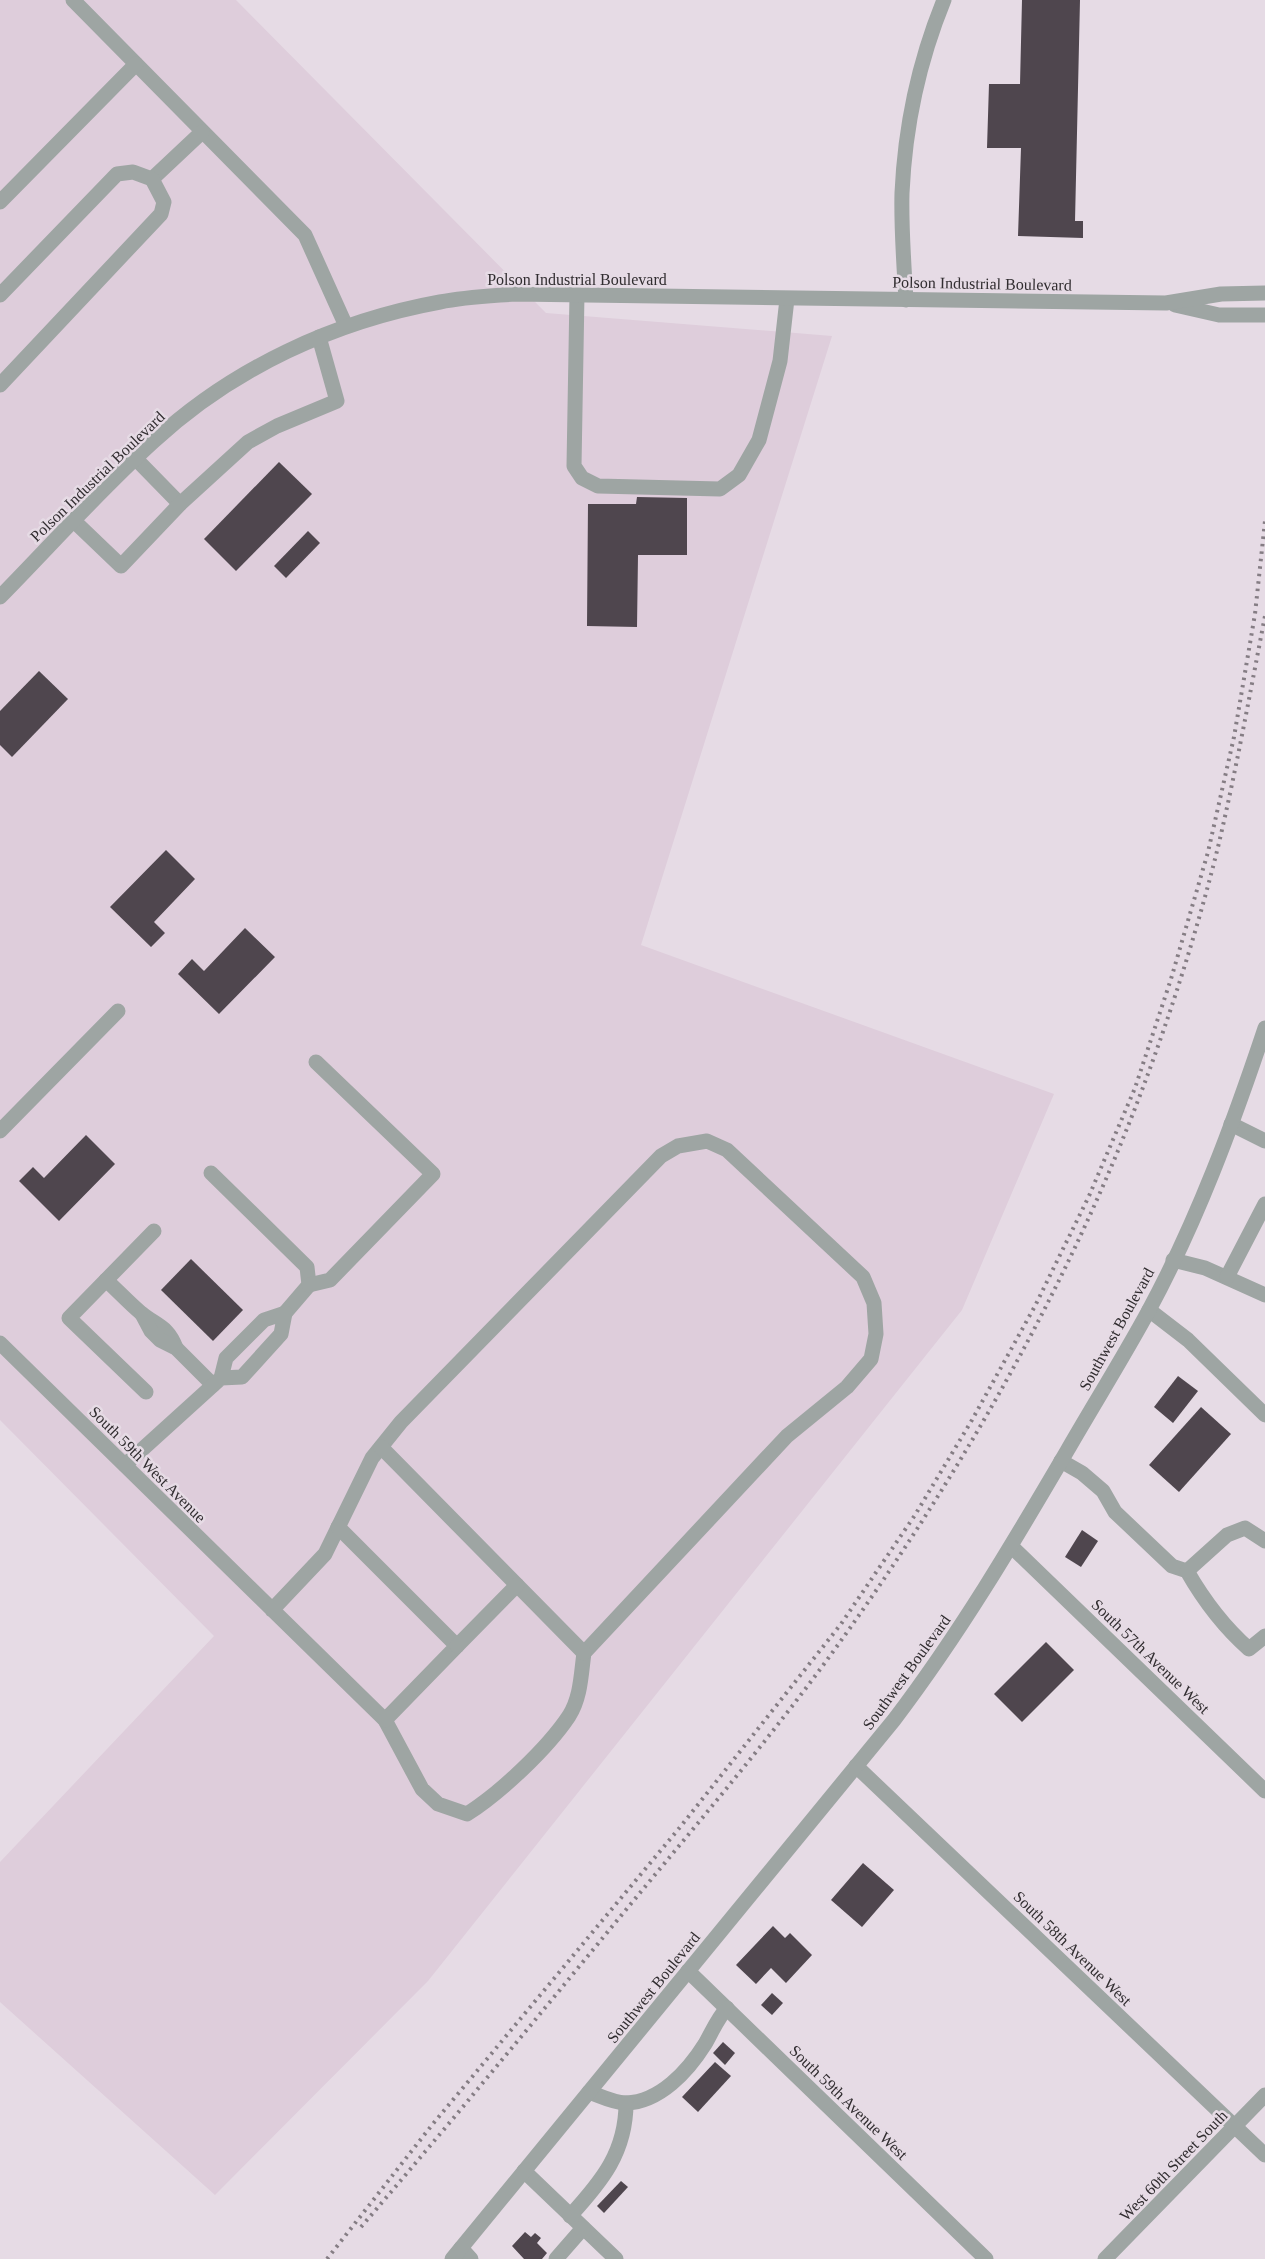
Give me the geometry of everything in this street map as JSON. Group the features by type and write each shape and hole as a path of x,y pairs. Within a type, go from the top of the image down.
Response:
{"street":[{"path":"73,0 305,235 346,326"},
{"path":"906,300 902,194 908,130 919,74 944,0"},
{"path":"0,202 136,64"},
{"path":"152,179 202,132"},
{"path":"0,295 117,174 133,172 152,179 164,202 161,214 0,385"},
{"name":"Polson Industrial Boulevard","path":"0,597 136,459 183,417 255,368 346,326 393,312 441,302 516,294 1166,303 1221,294 1265,293"},
{"path":"577,294 574,466 582,478 598,486 720,489 739,475 760,440 780,361 787,299"},
{"name":"Polson Industrial Boulevard","path":"1166,303 1219,315 1265,315"},
{"path":"74,522 121,566 180,504 248,442 277,426 337,401 319,337"},
{"path":"136,459 180,504"},
{"path":"0,1131 118,1010"},
{"name":"Southwest Boulevard","path":"461,2255 524,2171 856,1766 934,1667 1012,1547 1149,1310 1214,1168 1265,1028"},
{"path":"125,1466 217,1381 226,1358 264,1320 285,1313 310,1285 330,1280 432,1174 316,1062"},
{"path":"1231,1124 1265,1141"},
{"path":"272,1610 324,1554 372,1458 380,1447 401,1422 661,1156 678,1146 707,1141 727,1150 863,1277 874,1303 876,1334 871,1358 847,1387 787,1436 584,1653 380,1447"},
{"path":"211,1173 307,1267 310,1285"},
{"path":"1227,1277 1265,1204"},
{"path":"146,1392 69,1318 154,1231"},
{"path":"1173,1260 1205,1268 1265,1295"},
{"path":"106,1280 142,1314 159,1324 171,1335 176,1348 217,1381"},
{"path":"1149,1310 1188,1340 1265,1415"},
{"path":"217,1381 242,1376 264,1354 281,1334 285,1313"},
{"name":"South 59th West Avenue","path":"0,1343 385,1720 422,1789 438,1804 467,1814 486,1802 539,1752 569,1715 580,1689 584,1653"},
{"path":"1061,1461 1082,1473 1103,1491 1115,1512 1172,1566 1187,1571 1200,1594 1238,1639 1249,1649 1265,1636"},
{"path":"338,1526 457,1646"},
{"path":"1187,1571 1227,1535 1245,1528 1265,1541"},
{"name":"South 57th Avenue West","path":"1012,1547 1265,1791"},
{"path":"385,1720 517,1585"},
{"name":"South 58th Avenue West","path":"856,1766 1265,2155"},
{"name":"South 59th Avenue West","path":"688,1971 986,2259"},
{"path":"589,2092 626,2103 644,2099 675,2082 704,2046 727,2008"},
{"name":"West 60th Street South","path":"1105,2259 1265,2095"},
{"path":"570,2216 604,2174 621,2145 626,2121 626,2103"},
{"path":"524,2171 616,2259"},
{"path":"556,2259 583,2228"}],"shaded area":[{"path":"0,0 236,0 546,313 832,336 641,945 1054,1094 962,1310 428,1981 215,2195 0,2002 0,1862 214,1636 0,1420"}],"building":[{"path":"1022,0 1080,0 1075,221 1083,221 1083,238 1018,236 1021,148 987,148 989,84 1020,84"},
{"path":"279,462 312,494 236,571 204,539"},
{"path":"637,497 687,498 687,555 638,555 637,627 587,626 588,504 636,504"},
{"path":"308,531 320,543 286,578 274,566"},
{"path":"39,671 68,699 12,757 0,745 0,711"},
{"path":"166,850 195,879 154,922 165,933 151,947 110,907"},
{"path":"245,928 275,957 219,1014 178,974 192,959 204,971"},
{"path":"86,1135 115,1164 59,1221 19,1181 33,1167 44,1178"},
{"path":"191,1259 243,1310 213,1341 161,1290"},
{"path":"1178,1376 1198,1391 1173,1423 1154,1407"},
{"path":"1201,1407 1231,1434 1179,1492 1149,1465"},
{"path":"1082,1530 1098,1541 1081,1567 1065,1557"},
{"path":"1046,1642 1074,1670 1022,1722 994,1694"},
{"path":"863,1863 894,1890 862,1927 831,1900"},
{"path":"773,1926 785,1938 790,1933 812,1955 786,1983 771,1968 756,1984 736,1965"},
{"path":"772,1993 783,2003 772,2015 761,2005"},
{"path":"723,2042 735,2053 725,2065 713,2053"},
{"path":"715,2062 731,2076 698,2112 682,2097"},
{"path":"621,2181 628,2187 604,2213 597,2206"},
{"path":"525,2232 531,2237 535,2233 541,2238 537,2243 547,2253 542,2259 524,2259 512,2246"}],"railway":[{"path":"327,2259 432,2125 681,1826 841,1624 915,1515 972,1420 1035,1306 1089,1196 1135,1088 1171,979 1208,852 1234,737 1255,614 1265,521"},
{"path":"361,2227 706,1814 823,1666 893,1565 935,1500 1013,1368 1083,1231 1114,1161 1174,1001 1218,847 1265,616"}]}
